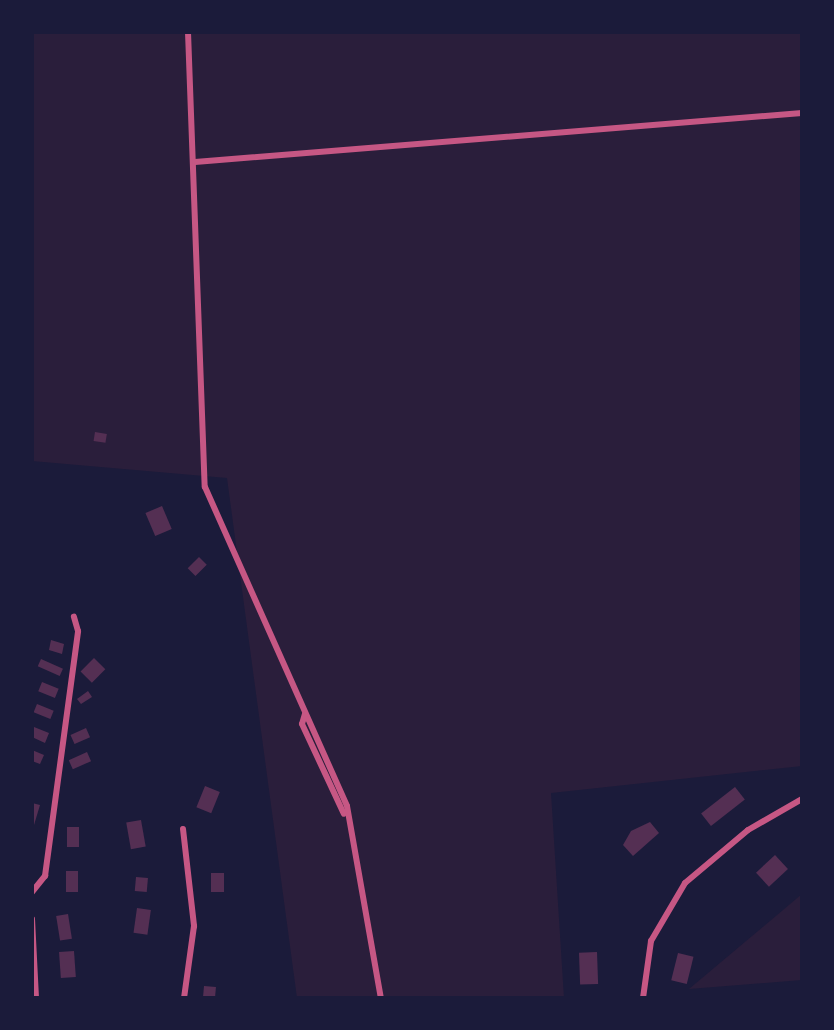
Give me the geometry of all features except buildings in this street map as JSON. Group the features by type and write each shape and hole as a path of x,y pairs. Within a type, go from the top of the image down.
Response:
{"street":[{"path":"188,32 205,487 305,714 314,721 344,814 371,915 381,998"},
{"path":"195,162 802,113"},
{"path":"32,892 45,876 74,617"},
{"path":"305,714 302,724 344,814"},
{"path":"643,998 651,941 685,883 748,830 802,799"},
{"path":"183,829 194,926 184,998"},
{"path":"32,919 36,998"}],"shaded area":[{"path":"32,32 802,32 802,766 551,793 564,998 297,998 227,478 32,461"},
{"path":"802,894 802,980 689,989"}]}
